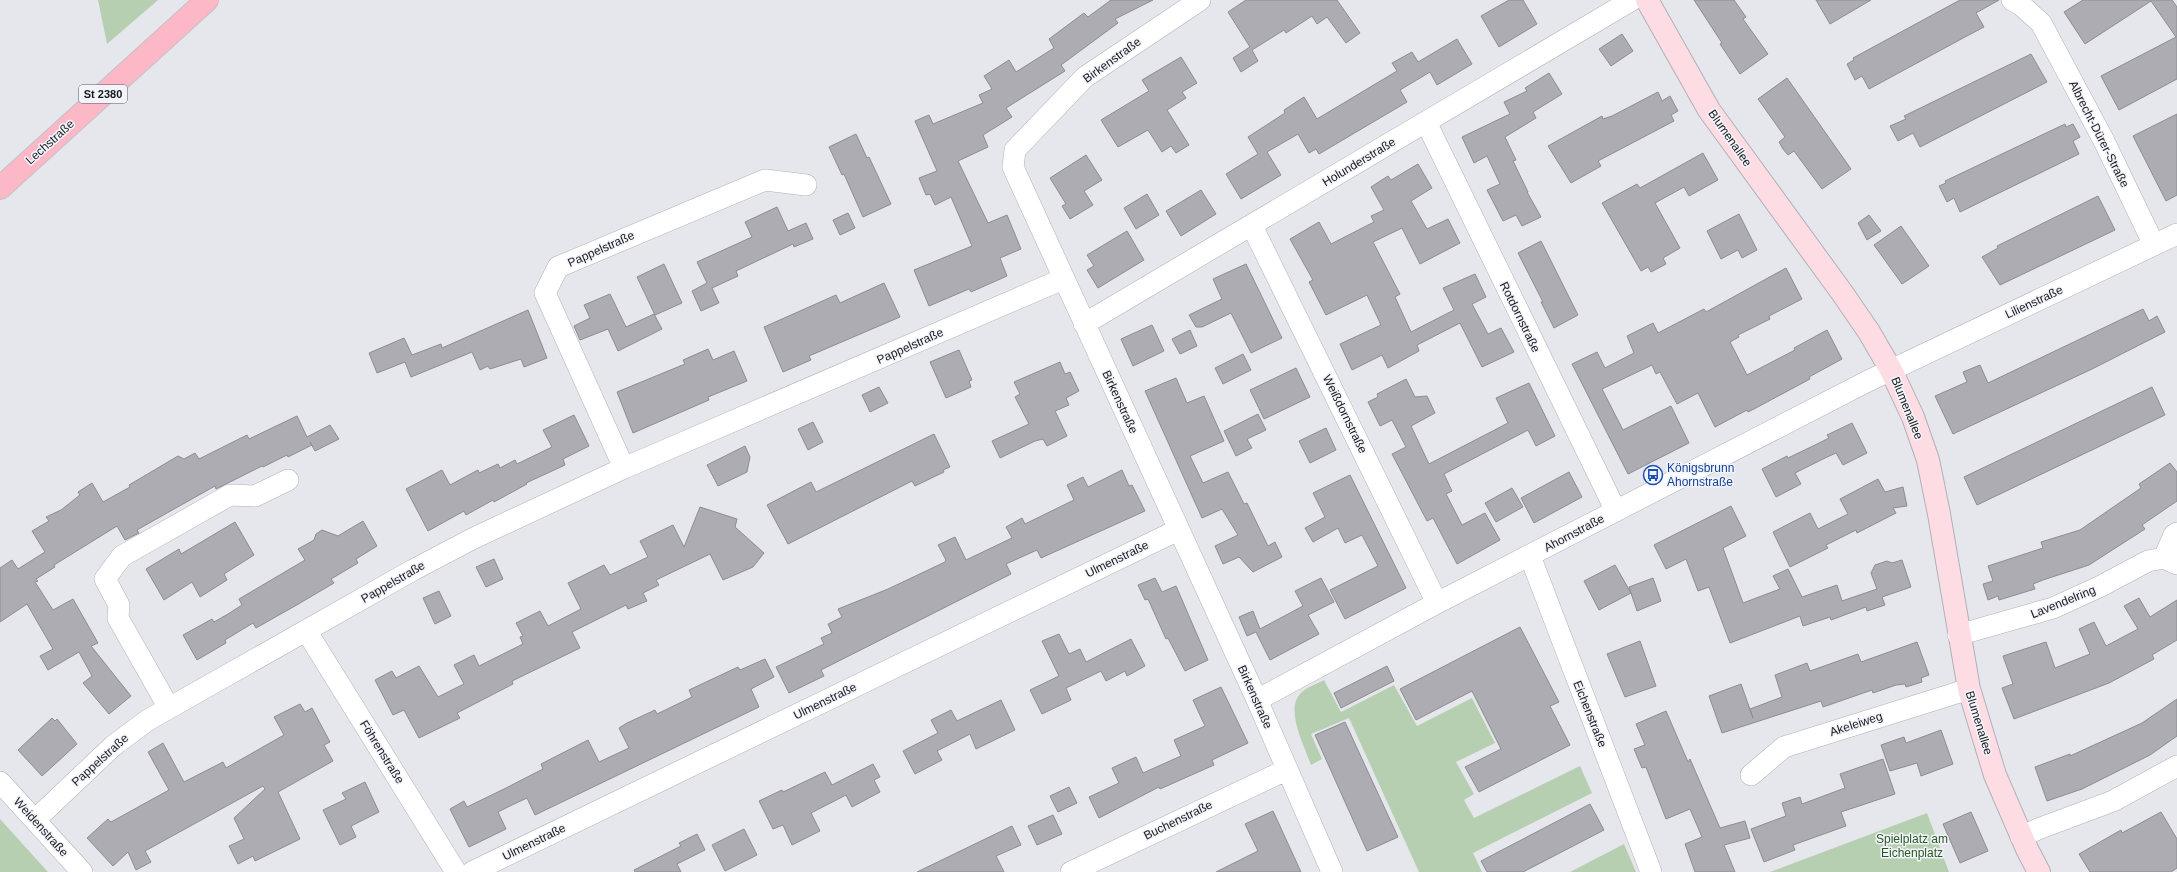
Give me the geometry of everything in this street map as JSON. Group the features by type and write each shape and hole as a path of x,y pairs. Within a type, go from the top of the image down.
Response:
{"main road":[{"name":"Lechstraße","path":"0,188 207,0"}],"street":[{"name":"Birkenstraße","path":"1200,0 1085,77 1015,150 1013,167 1257,700 1286,770 1332,872"},
{"name":"Holunderstraße","path":"1084,324 1632,0"},
{"name":"Blumenallee","path":"1648,0 1710,110 1843,294 1892,370 1913,417 1928,460 1939,514 1958,635 1969,689 1995,775 2039,872"},
{"name":"Albrecht-Dürer-Straße","path":"2012,0 2021,5 2041,23"},
{"name":"Albrecht-Dürer-Straße","path":"2037,0 2041,23 2104,141 2154,245"},
{"name":"Rotdornstraße","path":"1426,122 1616,511"},
{"name":"Pappelstraße","path":"624,468 546,293 558,267 765,180 806,185"},
{"name":"Weißdornstraße","path":"1252,226 1437,604"},
{"name":"Lilienstraße","path":"1892,370 2177,234"},
{"name":"Pappelstraße","path":"35,820 113,746 148,720 467,541 624,468 1063,278"},
{"name":"Ahornstraße","path":"1257,700 1437,604 1892,370"},
{"path":"169,708 118,618 119,605 105,579 122,556 230,495 255,496 288,480"},
{"name":"Ulmenstraße","path":"472,872 1178,530"},
{"name":"Lavendelring","path":"1958,635 2053,608 2101,586 2148,561 2171,561 2174,536 2177,533"},
{"name":"Eichenstraße","path":"1530,556 1651,872"},
{"name":"Föhrenstraße","path":"307,632 456,872"},
{"name":"Akeleiweg","path":"1751,775 1784,747 1969,689"},
{"path":"2022,837 2038,828 2114,801 2177,766"},
{"name":"Buchenstraße","path":"1071,872 1286,770"},
{"name":"Weidenstraße","path":"0,782 82,872"}],"green space":[{"path":"98,0 158,0 107,44"},
{"path":"1324,680 1341,712 1394,685 1417,726 1472,698 1495,743 1456,762 1474,794 1464,800 1474,818 1580,766 1592,793 1473,853 1482,872 1419,872 1349,718 1311,734 1322,759 1311,765 1295,719 1296,701 1302,692"},
{"name":"Spielplatz am Eichenplatz","path":"1927,813 1949,872 1770,872"},
{"path":"0,819 48,872 0,872"},
{"path":"1624,844 1636,872 1570,872"}],"building":[{"path":"1111,0 1153,0 1115,19 1118,23 1061,65 1065,71 1006,108 1012,117 983,135 988,147 958,161 988,223 1007,215 1021,249 1000,258 1007,276 971,292 969,289 929,306 914,270 972,246 951,197 935,205 930,194 926,195 919,178 937,171 915,121 929,115 933,124 983,103 979,95 992,89 984,76 1009,60 1016,72 1054,48 1049,39 1084,13 1088,17"},
{"path":"1246,0 1337,0 1360,33 1346,43 1327,17 1317,24 1312,16 1286,33 1284,30 1252,50 1258,61 1241,72 1233,58 1250,47 1228,12"},
{"path":"1509,0 1523,0 1537,24 1499,47 1481,16"},
{"path":"1694,0 1734,0 1746,17 1743,19 1768,54 1740,74"},
{"path":"1816,0 1871,0 1830,24"},
{"path":"1960,0 1999,0 1976,13 1984,27 1869,89 1862,76 1855,80 1847,64 1854,60 1853,58"},
{"path":"2083,0 2172,0 2177,7 2177,79 2119,110 2101,76 2176,37 2151,1 2085,44 2064,12"},
{"path":"1622,34 1633,51 1611,66 1599,49"},
{"path":"1457,39 1472,64 1437,85 1430,72 1400,90 1407,102 1319,154 1316,149 1309,153 1298,134 1267,152 1281,175 1241,199 1226,174 1258,154 1248,137 1285,113 1284,110 1304,97 1317,119 1397,71 1392,63 1412,52 1418,62"},
{"path":"2031,54 2047,82 1920,147 1913,133 1898,141 1890,126 1906,119 1904,116"},
{"path":"1181,57 1197,83 1182,92 1186,98 1167,110 1189,145 1176,153 1171,146 1162,152 1148,130 1118,147 1101,120 1149,91 1142,80"},
{"path":"1549,73 1562,94 1533,112 1536,118 1505,137 1516,160 1513,161 1527,192 1541,217 1522,226 1516,215 1503,221 1487,190 1500,184 1487,156 1474,163 1462,137 1510,114 1504,102 1527,91 1525,88"},
{"path":"1787,78 1851,169 1822,189 1794,151 1788,155 1783,149 1779,142 1785,137 1758,99"},
{"path":"1658,92 1662,101 1670,96 1678,111 1671,115 1674,121 1598,161 1601,166 1571,183 1548,146 1602,116 1603,119 1612,116"},
{"path":"2177,114 2177,195 2166,201 2133,136"},
{"path":"2065,124 2066,127 2073,124 2080,137 2073,141 2079,154 1960,212 1954,198 1947,202 1939,186 1946,183 1945,181"},
{"path":"856,134 867,158 869,157 891,204 863,217 844,174 842,175 829,147"},
{"path":"1703,153 1718,180 1689,196 1684,187 1655,203 1680,248 1663,258 1666,264 1651,272 1648,267 1641,271 1602,203 1637,184 1640,188"},
{"path":"1086,155 1102,180 1084,191 1093,205 1070,219 1062,206 1066,204 1050,178"},
{"path":"1418,164 1432,188 1411,201 1427,229 1448,219 1460,243 1420,264 1402,228 1373,242 1400,294 1395,297 1411,332 1454,310 1443,288 1475,274 1486,297 1472,304 1488,334 1501,328 1514,352 1482,367 1460,323 1417,345 1419,351 1388,368 1382,355 1352,370 1340,344 1381,325 1367,295 1326,315 1309,282 1313,280 1290,239 1319,222 1331,244 1374,222 1371,216 1384,210 1371,187 1388,176 1391,180"},
{"path":"1201,190 1216,214 1181,236 1166,211"},
{"path":"1147,194 1159,215 1136,229 1124,208"},
{"path":"2098,196 2115,230 2000,285 1982,257 1998,248 1997,246"},
{"path":"777,207 788,231 806,223 813,239 794,247 793,244 736,271 738,276 712,288 719,303 701,311 692,291 707,283 697,262 752,237 745,222"},
{"path":"848,213 855,228 840,235 833,220"},
{"path":"1739,214 1757,250 1742,258 1738,250 1721,259 1707,231"},
{"path":"1869,215 1881,231 1867,240 1858,223"},
{"path":"1901,226 1929,266 1902,284 1874,245"},
{"path":"1127,231 1144,260 1098,288 1087,270 1094,266 1087,255"},
{"path":"1541,241 1578,315 1554,328 1541,302 1543,302 1518,253"},
{"path":"664,264 682,303 655,315 637,277"},
{"path":"1246,264 1282,338 1251,353 1231,313 1202,327 1196,327 1189,315 1222,299 1213,279"},
{"path":"1786,268 1802,299 1769,316 1770,319 1738,335 1739,337 1730,342 1747,375 1795,350 1794,348 1827,330 1842,359 1809,377 1810,379 1754,409 1748,412 1747,410 1715,427 1698,393 1677,404 1660,372 1656,374 1652,365 1602,389 1623,430 1671,406 1689,443 1628,474 1572,364 1597,352 1605,368 1634,353 1627,336 1653,323 1658,333 1704,309 1706,312"},
{"path":"884,283 900,317 809,356 811,360 783,372 764,327 836,295 840,303"},
{"path":"610,294 626,327 654,314 662,329 618,351 608,329 580,340 574,326 590,318 584,305"},
{"path":"2143,309 2149,321 2157,316 2165,332 2090,370 1953,434 1935,396 1967,382 1963,372 1980,365 1988,383"},
{"path":"528,310 547,358 524,367 521,359 490,369 488,366 480,370 472,352 411,377 405,362 377,373 369,353 404,338 412,355 441,344 442,348"},
{"path":"1152,325 1164,351 1133,366 1121,339"},
{"path":"1190,330 1197,346 1180,354 1172,339"},
{"path":"708,349 713,360 734,351 747,381 708,397 709,400 633,433 617,392 685,364 683,360"},
{"path":"959,350 972,380 969,381 971,387 946,398 930,362"},
{"path":"1243,354 1251,370 1223,384 1215,368"},
{"path":"1060,362 1065,374 1070,372 1079,391 1066,398 1069,405 1055,411 1067,436 1047,446 1043,439 1035,441 1000,458 992,441 1029,424 1015,397 1020,394 1014,382"},
{"path":"1296,368 1310,397 1264,419 1250,390"},
{"path":"1176,378 1187,403 1204,396 1224,441 1190,456 1203,483 1228,472 1244,504 1247,503 1268,546 1275,542 1282,557 1253,572 1239,557 1223,564 1215,546 1238,535 1222,509 1202,518 1145,391"},
{"path":"1406,379 1415,397 1427,396 1435,413 1411,426 1429,464 1508,423 1496,398 1529,383 1555,436 1536,446 1528,430 1444,474 1452,491 1446,494 1462,525 1485,513 1500,540 1457,564 1433,518 1427,521 1392,454 1406,447 1392,420 1380,426 1368,402 1378,397 1377,394"},
{"path":"879,387 888,403 870,412 862,395"},
{"path":"2152,387 2165,415 1977,505 1964,477"},
{"path":"1258,414 1266,430 1247,439 1252,448 1236,456 1224,431"},
{"path":"574,415 589,446 563,459 565,465 526,483 527,484 494,502 493,500 466,515 464,511 428,531 406,489 442,470 450,485 478,470 479,473 498,464 500,468 515,460 517,464 552,447 543,430"},
{"path":"297,416 307,437 330,425 339,439 315,451 312,445 288,457 287,455 263,467 262,466 216,489 215,486 137,530 139,533 125,540 117,526 54,565 55,567 36,579 38,581 35,582 53,610 73,599 98,643 91,646 131,696 109,714 83,683 92,676 79,652 48,670 40,656 53,649 27,604 0,622 0,568 12,560 18,569 45,552 32,531 49,521 46,517 61,510 80,495 78,492 92,483 103,502 130,487 129,485 178,456 184,459 195,453 199,459 247,435 249,439"},
{"path":"813,422 823,442 808,450 798,429"},
{"path":"1852,423 1867,453 1843,465 1836,453 1823,459 1795,473 1801,484 1776,497 1762,469 1787,456 1788,458 1829,438 1827,435"},
{"path":"1326,428 1336,450 1310,463 1299,441"},
{"path":"934,434 950,467 943,470 944,472 915,486 912,481 788,544 767,505 811,482 816,492"},
{"path":"745,446 750,457 747,472 718,486 707,465"},
{"path":"2170,463 2177,472 2177,501 2142,525 2145,529 2089,565 2033,584 2035,589 1999,600 1998,596 1988,600 1983,584 1993,581 1988,566 2043,548 2041,542 2080,530 2141,488 2139,484"},
{"path":"1122,470 1129,486 1132,485 1145,511 1041,558 1037,550 1006,564 1011,574 821,670 824,676 789,693 776,667 824,644 821,638 832,633 828,624 842,617 838,609 888,589 945,562 946,560 938,545 955,537 966,560 1012,538 1006,527 1022,518 1025,524 1074,500 1067,485 1083,477 1088,487"},
{"path":"1569,472 1582,497 1534,523 1521,498"},
{"path":"1350,475 1406,588 1345,619 1330,590 1378,566 1362,535 1345,543 1338,528 1313,542 1305,528 1325,517 1313,493"},
{"path":"1878,479 1885,492 1903,487 1907,506 1893,508 1896,513 1857,533 1856,530 1826,545 1828,548 1790,567 1773,532 1810,513 1818,529 1848,514 1840,499"},
{"path":"1512,488 1523,507 1496,522 1485,503"},
{"path":"1731,506 1746,536 1723,548 1743,603 1780,589 1773,576 1788,569 1802,597 1837,585 1842,601 1877,589 1871,573 1875,565 1887,561 1892,563 1902,560 1911,587 1882,597 1885,605 1867,611 1866,607 1831,620 1830,617 1803,626 1800,616 1730,643 1709,587 1698,591 1686,559 1666,569 1654,545"},
{"path":"700,507 737,519 735,527 764,553 753,567 723,580 710,554 656,580 659,585 643,593 647,601 628,609 626,605 572,632 580,648 512,681 513,684 457,713 460,718 419,738 404,710 393,715 375,680 392,671 396,678 419,666 438,697 464,684 454,665 474,655 479,666 523,644 520,637 523,636 516,623 540,611 548,626 581,609 568,583 604,565 610,575 648,557 640,541 673,525 684,547"},
{"path":"363,521 377,546 356,559 358,563 331,579 334,583 256,628 253,623 225,640 226,643 197,660 183,635 212,619 214,622 228,614 242,605 239,599 305,560 298,549 314,540 316,534 322,530 338,536"},
{"path":"235,522 254,555 224,574 227,580 200,597 192,582 164,600 146,569 179,549 181,554"},
{"path":"494,559 503,579 486,587 476,567"},
{"path":"1615,565 1631,593 1599,610 1584,581"},
{"path":"1155,578 1162,592 1176,586 1208,660 1185,671 1168,638 1166,639 1148,599 1145,600 1138,585"},
{"path":"1321,578 1334,602 1308,615 1319,634 1270,660 1256,632 1247,636 1239,617 1253,611 1260,629 1303,606 1295,591"},
{"path":"1653,578 1661,601 1637,611 1629,587"},
{"path":"439,591 451,616 435,624 423,598"},
{"path":"2139,598 2150,617 2177,600 2177,640 2152,655 2154,659 2109,683 2014,719 2002,688 2013,684 2003,656 2046,642 2055,668 2090,654 2079,629 2094,622 2106,646 2138,629 2124,606"},
{"path":"1520,627 1559,702 1550,706 1570,745 1479,792 1465,767 1501,749 1472,691 1416,720 1400,689"},
{"path":"1059,634 1069,654 1080,649 1086,662 1131,639 1145,666 1127,676 1125,671 1106,681 1101,671 1066,688 1071,700 1042,714 1030,690 1059,676 1042,641"},
{"path":"1640,641 1656,686 1625,697 1607,654"},
{"path":"1917,642 1929,675 1921,678 1922,682 1906,687 1905,684 1896,685 1873,693 1872,690 1823,707 1821,701 1722,733 1709,696 1741,684 1753,718 1750,709 1782,697 1775,675 1807,663 1810,671 1858,654 1861,662"},
{"path":"765,659 774,677 751,689 759,707 535,815 527,798 512,805 498,812 506,829 469,847 450,809 464,801 467,807 504,789 543,769 541,764 588,740 599,762 629,748 619,728 655,710 657,714 692,697 689,690 738,667 740,670"},
{"path":"1387,666 1394,681 1341,708 1334,693"},
{"path":"1221,687 1248,743 1212,760 1214,765 1160,789 1159,787 1099,818 1089,797 1119,783 1112,768 1136,757 1143,773 1181,756 1174,740 1205,726 1193,700"},
{"path":"2177,699 2177,736 2150,755 2082,789 2047,801 2035,767 2070,754 2070,756 2142,723"},
{"path":"1001,700 1015,730 976,749 970,734 937,751 942,760 915,774 903,751 938,733 931,720 951,710 957,721"},
{"path":"300,704 305,712 312,708 330,742 324,745 333,761 278,792 300,839 255,861 253,856 238,864 229,846 244,839 234,818 265,789 263,786 145,851 151,862 136,870 128,852 113,866 87,838 108,819 111,822 169,790 148,752 163,743 184,782 223,762 226,768 284,735 274,717"},
{"path":"1666,711 1688,762 1690,759 1720,828 1745,821 1750,838 1724,845 1735,872 1695,872 1685,844 1702,837 1690,809 1666,819 1646,767 1642,768 1634,749 1645,745 1636,724"},
{"path":"52,718 55,721 57,719 77,744 42,776 18,750"},
{"path":"1345,722 1398,837 1367,851 1315,735"},
{"path":"1941,730 1953,764 1921,776 1917,763 1890,771 1881,745 1904,737 1906,743"},
{"path":"1883,759 1895,794 1841,812 1846,826 1793,845 1795,850 1764,862 1751,829 1786,816 1782,803 1800,797 1802,804 1845,788 1840,774"},
{"path":"873,764 880,777 874,780 880,792 852,807 846,795 811,813 820,831 792,845 783,825 773,829 759,801 782,790 783,792 825,772 832,785"},
{"path":"365,782 379,812 351,826 356,837 340,845 323,810 346,799 342,793"},
{"path":"1069,787 1077,803 1058,812 1050,796"},
{"path":"1590,804 1604,830 1523,872 1487,872 1481,861"},
{"path":"1273,811 1301,872 1216,872 1258,851 1245,824"},
{"path":"1971,812 1988,851 1960,863 1943,824"},
{"path":"2161,812 2177,839 2177,868 2171,872 2090,872 2079,854 2121,830 2122,833"},
{"path":"1053,815 1062,834 1037,845 1028,826"},
{"path":"1012,826 1021,845 996,856 1004,872 917,872"},
{"path":"744,829 757,855 725,871 712,845"},
{"path":"697,834 705,850 677,864 681,872 635,872 634,870 681,846 679,843"}],"place":[{"name":"Königsbrunn Ahornstraße","path":"1653,475"}]}
